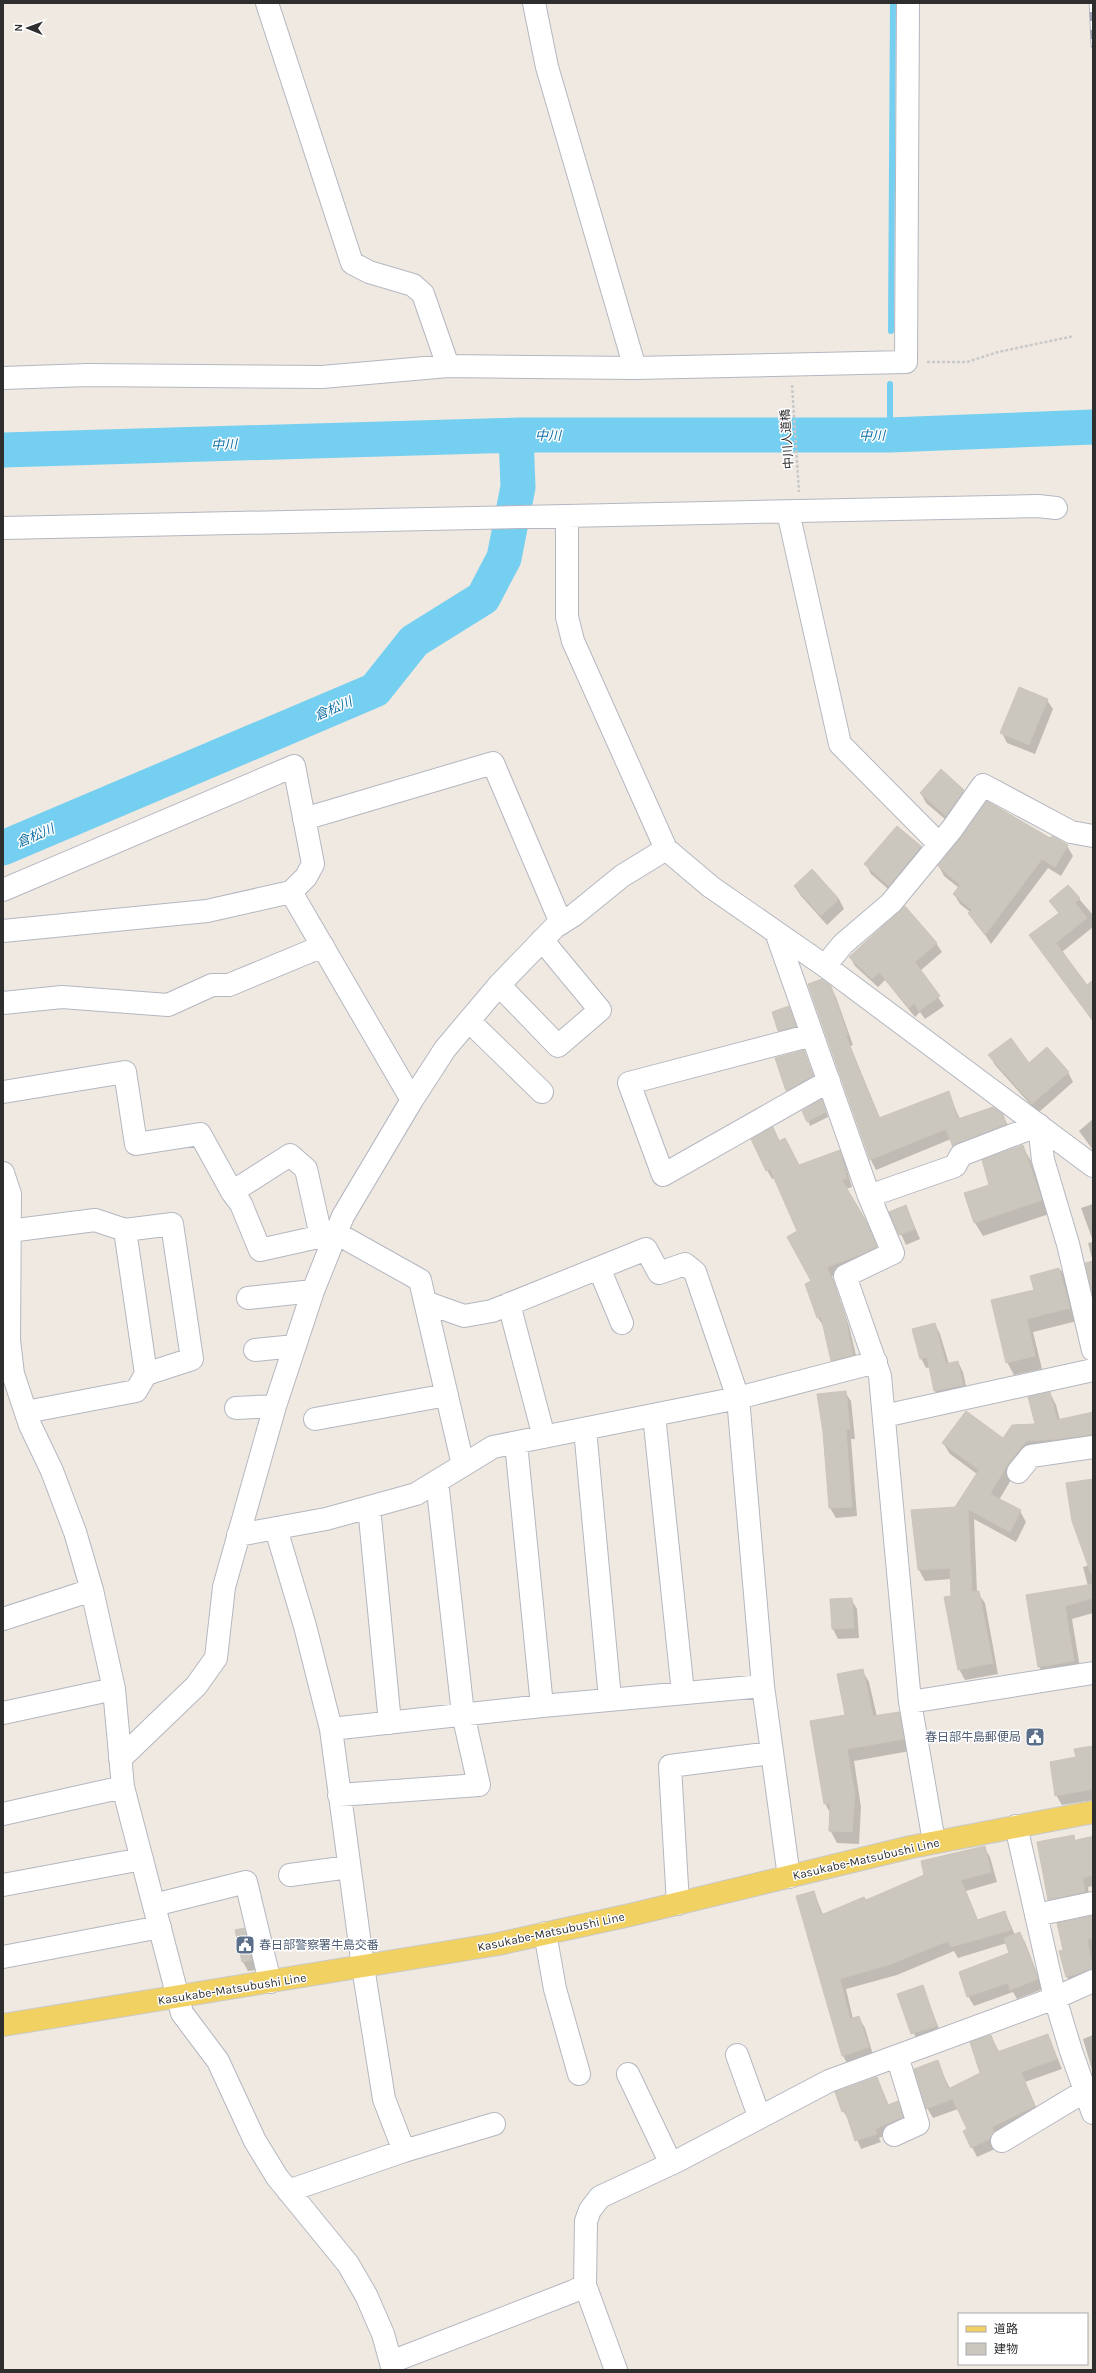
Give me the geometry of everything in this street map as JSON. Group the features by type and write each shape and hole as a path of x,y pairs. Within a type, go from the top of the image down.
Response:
{"main road":[{"name":"Kasukabe-Matsubushi Line","path":"3,2025 178,1998 362,1967 545,1933 678,1904 934,1842 1093,1812"}],"street":[{"path":"267,3 352,263 369,272 413,285 423,294 448,366"},
{"path":"534,3 547,67 635,368"},
{"path":"3,378 88,375 322,378 448,366 635,368 906,362 908,3"},
{"path":"3,528 541,518 567,516 1038,506 1056,508"},
{"path":"795,512 840,744 939,844"},
{"path":"567,516 567,617 573,641 666,849 711,887 825,966 1093,1166"},
{"path":"304,819 493,764 561,923"},
{"path":"3,890 294,766 313,864 306,877 291,892 207,911 3,931"},
{"path":"825,966 843,944 891,903 939,844 984,784 1071,832 1093,836"},
{"path":"120,1759 196,1686 216,1658 224,1587 275,1406 313,1291 328,1235 343,1216 412,1100 445,1049 499,985 542,940 561,923 622,876 666,849"},
{"path":"291,892 412,1100"},
{"path":"776,932 869,1196 893,1253 845,1276 880,1376 910,1702 934,1842"},
{"path":"499,985 558,1046 600,1010 542,940"},
{"path":"3,1003 62,997 168,1004 212,985 229,985 323,946"},
{"path":"469,1022 542,1092"},
{"path":"812,1035 629,1083 663,1175 829,1081"},
{"path":"3,1092 125,1072 136,1144 200,1134 232,1192 241,1204 260,1250 328,1235 420,1280 463,1466"},
{"path":"869,1196 955,1166 961,1155 1039,1125"},
{"path":"1039,1125 1043,1160 1068,1244 1093,1350"},
{"path":"232,1192 290,1155 306,1169 328,1235"},
{"path":"3,1173 10,1194 9,1340 13,1374 26,1412 52,1471 75,1532 92,1590 114,1689 124,1787 182,2012 218,2062 255,2141 288,2191 348,2264 366,2295 383,2334 392,2366 574,2291 585,2285"},
{"path":"9,1231 95,1220 125,1230 172,1224 192,1359 146,1374"},
{"path":"26,1412 136,1391 146,1374 125,1230"},
{"path":"425,1302 464,1316 492,1311 646,1249 659,1273 685,1264 695,1272 738,1398 763,1686 789,1877"},
{"path":"599,1268 622,1323"},
{"path":"248,1298 313,1291"},
{"path":"509,1304 544,1437"},
{"path":"255,1350 295,1346"},
{"path":"238,1535 276,1529 369,1507 416,1494 492,1447 738,1398 876,1362"},
{"path":"884,1416 1093,1370"},
{"path":"315,1419 447,1394"},
{"path":"236,1408 275,1406"},
{"path":"654,1415 683,1693"},
{"path":"585,1429 610,1699"},
{"path":"516,1443 542,1706"},
{"path":"1018,1472 1031,1456 1093,1447"},
{"path":"339,1795 479,1785 463,1714 437,1482"},
{"path":"369,1507 390,1723"},
{"path":"276,1529 305,1626 331,1729 362,1967 384,2100 404,2151"},
{"path":"3,1619 92,1590"},
{"path":"910,1702 1093,1673"},
{"path":"331,1729 610,1699 763,1686"},
{"path":"3,1713 114,1689"},
{"path":"678,1904 670,1766 771,1753"},
{"path":"3,1814 124,1787"},
{"path":"1016,1826 1055,1998 1070,2051 1093,2113"},
{"path":"3,1885 142,1859"},
{"path":"290,1876 349,1867"},
{"path":"154,1905 246,1882 270,1982"},
{"path":"1036,1915 1093,1902"},
{"path":"3,1957 160,1927"},
{"path":"545,1933 555,1989 579,2074"},
{"path":"616,2370 585,2285 586,2221 590,2210 600,2197 671,2164 759,2116 828,2081 1055,1998 1093,1982"},
{"path":"737,2055 759,2116"},
{"path":"894,2135 918,2124 897,2056"},
{"path":"628,2074 671,2164"},
{"path":"1002,2140 1085,2091"},
{"path":"288,2191 404,2151 494,2124"}],"path":[{"path":"906,362 967,362 998,352 1074,336"},
{"name":"中川人道橋","path":"791,365 795,512"}],"building":[{"path":"1019,687 1048,699 1029,745 1000,733"},
{"path":"941,769 964,790 946,816 920,793"},
{"path":"987,801 1050,838 1052,836 1068,845 1055,867 1042,859 985,935 968,913 972,910 953,894 960,885 938,866"},
{"path":"897,826 921,846 889,886 864,864"},
{"path":"812,869 839,899 821,916 794,886"},
{"path":"1068,885 1080,898 1075,903 1087,918 1056,943 1087,985 1093,980 1093,1021 1029,935 1059,913 1049,901"},
{"path":"905,906 937,943 915,962 940,996 919,1011 914,1003 909,1008 879,972 872,979 849,957"},
{"path":"822,979 831,986 848,1035 846,1036 879,1118 949,1091 958,1119 993,1107 1003,1114 1006,1124 953,1147 946,1129 870,1160 808,984"},
{"path":"789,1006 796,1026 778,1031 772,1012"},
{"path":"1011,1038 1029,1063 1047,1047 1069,1072 1032,1104 988,1055"},
{"path":"804,1050 813,1076 786,1091 775,1058"},
{"path":"822,1099 826,1112 807,1122 802,1111"},
{"path":"773,1127 779,1141 785,1138 799,1165 840,1150 847,1178 842,1180 866,1221 876,1244 876,1247 865,1253 827,1267 845,1315 853,1355 831,1361 821,1317 817,1318 805,1284 811,1281 787,1237 797,1231 770,1169 766,1171 751,1139"},
{"path":"1023,1145 1042,1200 974,1223 964,1193 989,1185 982,1160"},
{"path":"906,1205 915,1229 899,1235 889,1212"},
{"path":"1093,1261 1093,1296 1085,1263"},
{"path":"1059,1268 1070,1308 1027,1319 1035,1356 1006,1363 991,1300 1034,1290 1030,1276"},
{"path":"935,1323 946,1364 958,1361 963,1385 934,1391 927,1357 920,1359 912,1329"},
{"path":"846,1391 850,1429 846,1429 852,1507 829,1508 823,1432 817,1394"},
{"path":"1050,1392 1057,1420 1093,1412 1093,1434 1058,1439 1026,1441 1008,1464 990,1494 1021,1510 1010,1532 968,1509 972,1592 979,1591 993,1663 958,1670 944,1597 951,1596 950,1568 918,1570 911,1510 955,1507 979,1470 942,1443 966,1411 1003,1438 1012,1425 1035,1424 1028,1397"},
{"path":"1093,1479 1093,1574 1091,1574 1072,1521 1066,1483"},
{"path":"1093,1584 1093,1598 1065,1606 1074,1661 1038,1667 1026,1595"},
{"path":"852,1598 854,1628 832,1629 830,1599"},
{"path":"863,1669 873,1716 899,1712 904,1739 847,1749 855,1794 852,1832 829,1831 830,1803 824,1804 810,1721 845,1715 837,1674"},
{"path":"1093,1746 1093,1789 1055,1796 1050,1762 1076,1757 1074,1749"},
{"path":"1074,1835 1075,1841 1093,1837 1093,1875 1083,1878 1085,1892 1048,1900 1037,1842"},
{"path":"985,1846 991,1872 961,1880 977,1920 1005,1911 1011,1930 951,1947 948,1941 891,1964 840,1979 850,2019 859,2016 869,2047 842,2056 796,1896 814,1891 821,1915 864,1897 866,1900 924,1875 921,1861"},
{"path":"1092,1916 1093,1938 1087,1939 1093,1969 1066,1977 1059,1951 1063,1950 1057,1923"},
{"path":"244,1928 252,1960 242,1962 235,1930"},
{"path":"1020,1932 1038,1979 1010,1990 1008,1983 967,1997 959,1972 1009,1953 1004,1938"},
{"path":"923,1985 937,2026 911,2034 897,1994"},
{"path":"1048,2034 1057,2059 1021,2072 1035,2106 992,2127 994,2131 990,2139 971,2148 963,2131 967,2129 951,2096 952,2099 926,2109 914,2069 938,2060 948,2089 980,2073 970,2042 991,2035 997,2052"},
{"path":"877,2077 888,2105 898,2101 903,2117 875,2129 877,2134 855,2141 845,2110 842,2112 835,2092"}],"waterway":[{"path":"891,331 893,3"},
{"path":"890,384 890,435"},
{"name":"中川","path":"3,450 516,435 890,435 1093,427"},
{"name":"倉松川","path":"3,848 375,690 414,641 483,598 504,558 518,487 516,435"}],"railway":[{"path":"1091,3 1093,46"}],"place":[{"name":"春日部牛島郵便局","path":"1035,1737"},
{"name":"春日部警察署牛島交番","path":"245,1945"}]}
